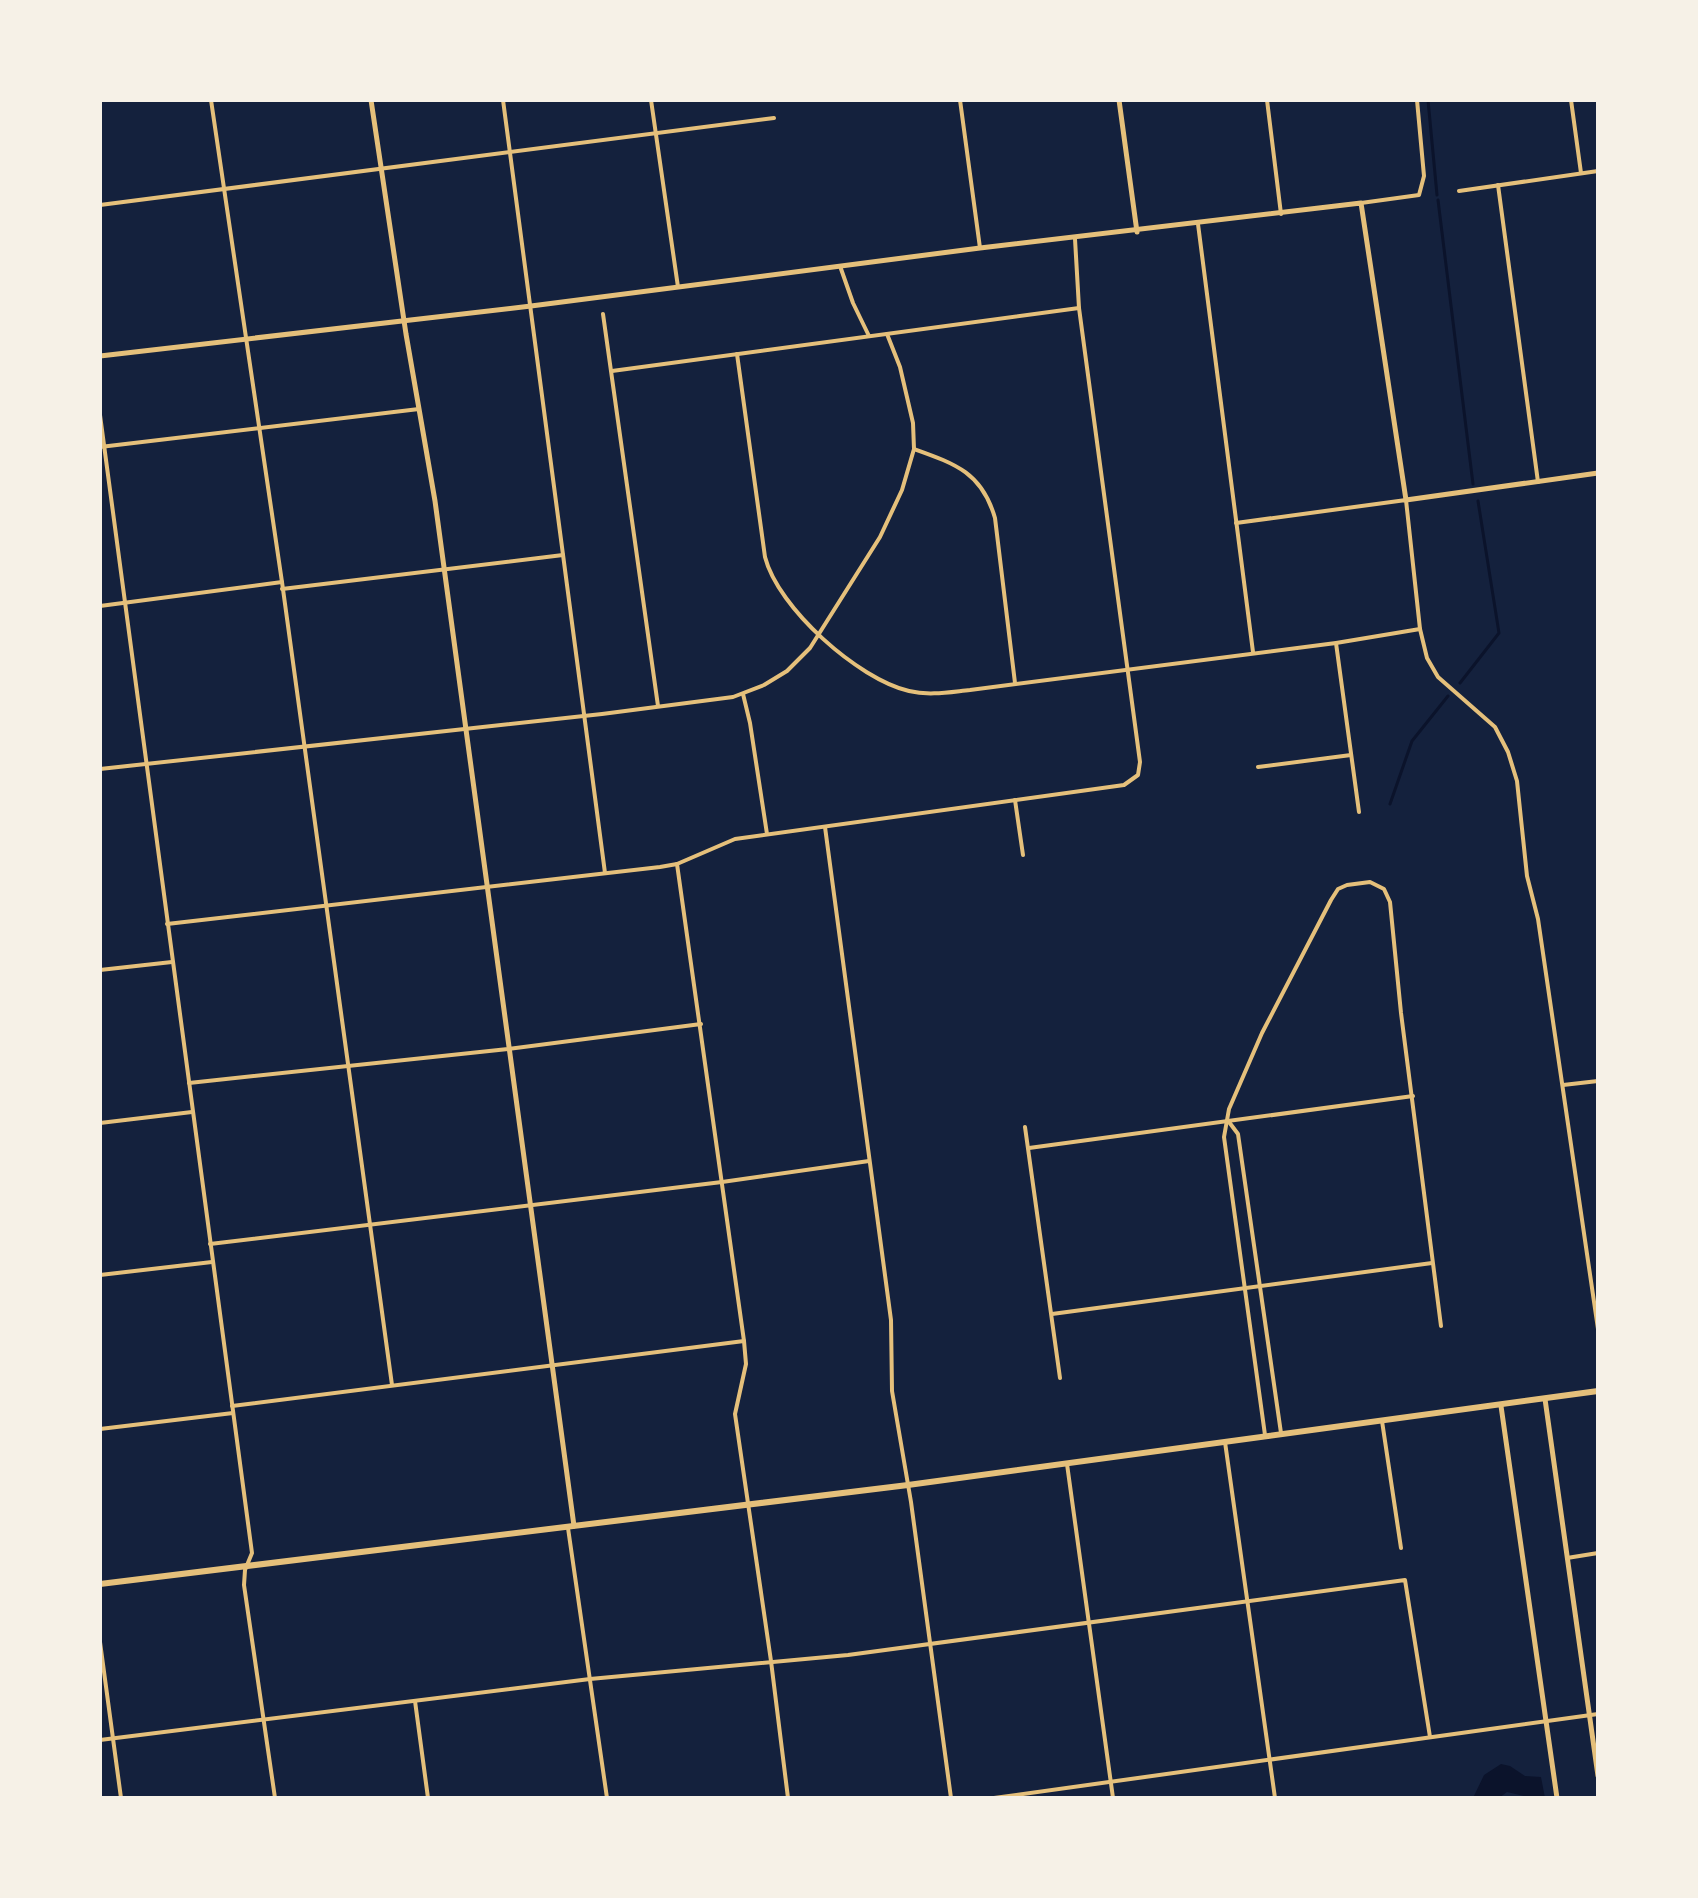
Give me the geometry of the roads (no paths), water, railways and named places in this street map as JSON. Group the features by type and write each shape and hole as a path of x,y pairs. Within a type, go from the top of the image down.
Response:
{"main road":[{"path":"100,1584 908,1485 1598,1391"}],"street":[{"path":"211,100 282,586 392,1385"},
{"path":"371,100 444,570 607,1798"},
{"path":"503,100 605,873"},
{"path":"651,100 678,287"},
{"path":"960,100 980,248"},
{"path":"1119,100 1137,232"},
{"path":"1267,100 1281,214"},
{"path":"100,356 404,322 1419,195 1424,176 1417,100"},
{"path":"1571,100 1581,173"},
{"path":"100,205 774,118"},
{"path":"1459,191 1598,171"},
{"path":"1498,185 1538,482"},
{"path":"1361,203 1406,500 1420,629 1432,667 1448,687 1495,727 1513,766 1527,876 1538,919 1598,1329"},
{"path":"1198,224 1253,652"},
{"path":"167,924 327,908 521,881 677,864 735,839 1124,785 1138,775 1140,762 1129,670 1079,308 1075,239"},
{"path":"840,266 869,336"},
{"path":"612,371 1079,308"},
{"path":"603,314 658,706"},
{"path":"100,769 658,706 743,694 764,685 787,671 810,648 892,515 914,449 907,394 887,334"},
{"path":"737,354 769,572 773,580 831,647 880,680 906,691 934,694 1336,643 1420,629"},
{"path":"102,447 419,409"},
{"path":"100,415 252,1553 244,1585 275,1798"},
{"path":"914,449 966,471 976,480 989,501 995,518 1015,683"},
{"path":"1236,523 1598,473"},
{"path":"100,606 563,555"},
{"path":"1336,643 1359,812"},
{"path":"743,694 767,834"},
{"path":"1258,767 1351,755"},
{"path":"1015,800 1023,855"},
{"path":"825,827 891,1320 892,1391 951,1798"},
{"path":"677,864 744,1341 746,1364 735,1414 788,1798"},
{"path":"1265,1436 1224,1137 1229,1109 1262,1033 1331,900 1338,889 1347,885 1370,882 1384,889 1390,902 1441,1326"},
{"path":"100,970 172,962"},
{"path":"189,1083 508,1049 701,1024"},
{"path":"1563,1085 1598,1081"},
{"path":"1029,1148 1413,1096"},
{"path":"100,1123 192,1112"},
{"path":"1229,1121 1238,1134 1281,1433"},
{"path":"1025,1127 1060,1378"},
{"path":"210,1244 722,1182 869,1161"},
{"path":"100,1275 212,1262"},
{"path":"1052,1314 1432,1263"},
{"path":"232,1406 744,1341"},
{"path":"1545,1399 1567,1558 1594,1715 1598,1776"},
{"path":"1501,1406 1557,1798"},
{"path":"100,1429 233,1413"},
{"path":"1382,1421 1401,1548"},
{"path":"1225,1442 1275,1798"},
{"path":"1067,1463 1113,1798"},
{"path":"1567,1558 1598,1553"},
{"path":"100,1740 590,1679 930,1645 1405,1580 1430,1737"},
{"path":"100,1642 121,1798"},
{"path":"415,1701 428,1798"},
{"path":"994,1798 1594,1715"}],"water":[{"path":"1501,1764 1525,1776 1541,1777 1545,1798 1507,1792 1499,1798 1473,1798 1484,1775"}],"waterway":[{"path":"1428,100 1437,195"},
{"path":"1438,200 1473,484"},
{"path":"1460,683 1499,633 1478,501"},
{"path":"1390,804 1412,741 1448,696"}]}
